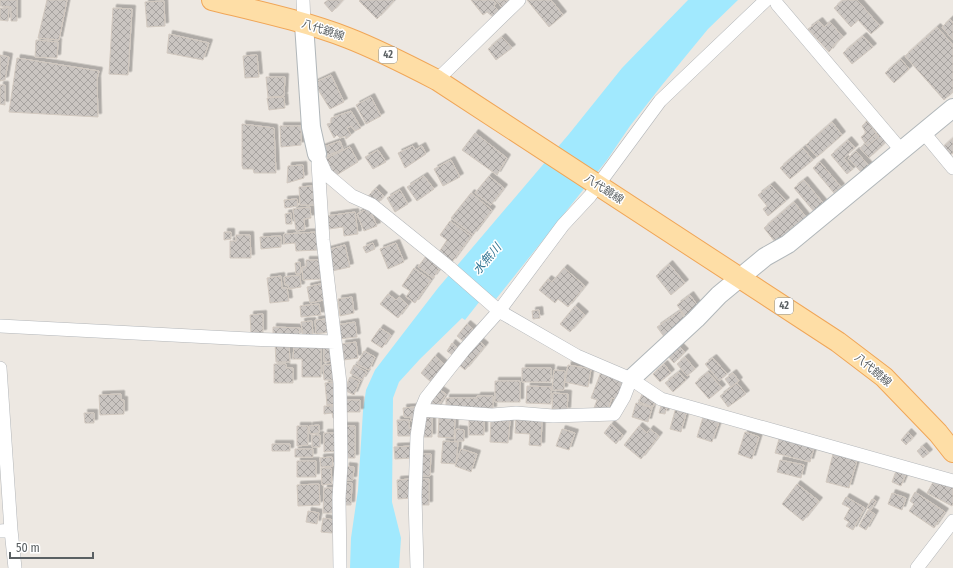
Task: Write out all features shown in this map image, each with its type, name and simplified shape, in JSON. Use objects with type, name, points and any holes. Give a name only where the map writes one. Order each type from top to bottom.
[{"type":"main road","name":"八代鏡線","points":[[212,0],[304,24],[347,38],[383,53],[437,80],[838,342],[884,377],[938,433],[953,452]]},
{"type":"street","points":[[303,0],[311,127],[317,154],[323,240],[340,383],[340,568]]},
{"type":"street","points":[[437,80],[519,0]]},
{"type":"street","points":[[417,568],[415,496],[417,436],[421,410],[426,398],[464,350],[499,311],[563,225],[597,184],[660,101],[771,2],[901,150]]},
{"type":"street","points":[[421,410],[492,415],[516,413],[553,416],[614,414],[624,397],[631,379],[696,319],[719,295],[765,257],[788,244],[953,108]]},
{"type":"street","points":[[924,133],[953,168]]},
{"type":"street","points":[[317,154],[326,174],[352,196],[372,205],[450,268],[499,311],[577,356],[631,379],[661,399],[953,481]]},
{"type":"street","points":[[0,326],[335,342]]},
{"type":"street","points":[[0,368],[5,530],[15,568]]},
{"type":"street","points":[[917,568],[953,521]]},
{"type":"water","name":"水無川","points":[[688,0],[738,0],[708,29],[662,85],[630,126],[607,160],[496,299],[487,292],[465,320],[462,318],[399,382],[393,398],[392,502],[401,538],[399,568],[350,568],[351,538],[358,490],[363,411],[366,390],[375,370],[438,288],[569,134],[622,68]]},
{"type":"building","points":[[0,0],[17,0],[17,21],[11,21],[11,7],[0,6]]},
{"type":"building","points":[[47,0],[67,0],[59,40],[38,38]]},
{"type":"building","points":[[328,0],[343,0],[332,12],[324,3]]},
{"type":"building","points":[[471,0],[493,0],[496,3],[494,6],[500,12],[493,17],[487,12],[483,15]]},
{"type":"building","points":[[496,0],[513,0],[503,9]]},
{"type":"building","points":[[527,0],[551,0],[563,15],[549,27]]},
{"type":"building","points":[[843,0],[857,0],[880,26],[871,34],[858,20],[851,27],[834,8]]},
{"type":"building","points":[[164,1],[165,26],[147,27],[145,2]]},
{"type":"building","points":[[359,1],[394,1],[377,19]]},
{"type":"building","points":[[0,8],[9,8],[8,21],[0,20]]},
{"type":"building","points":[[113,8],[132,9],[128,75],[109,74]]},
{"type":"building","points":[[950,19],[953,23],[953,40],[942,27]]},
{"type":"building","points":[[819,21],[824,27],[830,22],[843,37],[829,52],[808,29]]},
{"type":"building","points":[[937,27],[953,45],[953,92],[944,100],[905,56]]},
{"type":"building","points":[[169,34],[209,43],[203,60],[167,53]]},
{"type":"building","points":[[863,36],[873,47],[852,64],[843,53]]},
{"type":"building","points":[[502,37],[512,48],[496,60],[488,49]]},
{"type":"building","points":[[36,40],[58,42],[57,58],[35,57]]},
{"type":"building","points":[[0,55],[9,57],[5,80],[0,81]]},
{"type":"building","points":[[257,55],[259,77],[245,78],[243,56]]},
{"type":"building","points":[[17,58],[99,71],[97,79],[98,117],[9,112]]},
{"type":"building","points":[[901,59],[909,69],[894,83],[885,73]]},
{"type":"building","points":[[331,75],[344,102],[330,109],[314,83]]},
{"type":"building","points":[[266,77],[285,77],[284,96],[268,97]]},
{"type":"building","points":[[0,85],[5,85],[5,105],[0,104]]},
{"type":"building","points":[[284,97],[285,108],[269,110],[267,98]]},
{"type":"building","points":[[371,97],[381,116],[366,124],[356,105]]},
{"type":"building","points":[[351,111],[361,128],[355,131],[351,126],[347,128],[351,135],[346,139],[345,136],[340,138],[337,135],[334,138],[327,124],[331,123],[331,118]]},
{"type":"building","points":[[867,121],[879,137],[867,146],[861,137],[866,133],[862,126]]},
{"type":"building","points":[[832,122],[842,135],[817,157],[806,145]]},
{"type":"building","points":[[242,124],[274,128],[276,173],[254,173],[253,169],[243,169]]},
{"type":"building","points":[[280,126],[301,126],[301,145],[281,147]]},
{"type":"building","points":[[879,131],[888,140],[869,158],[860,148]]},
{"type":"building","points":[[475,133],[507,158],[497,175],[462,150]]},
{"type":"building","points":[[953,138],[953,153],[948,157],[941,149]]},
{"type":"building","points":[[848,140],[855,148],[844,158],[853,169],[847,174],[831,155]]},
{"type":"building","points":[[340,141],[343,149],[322,158],[318,149]]},
{"type":"building","points":[[413,146],[415,150],[422,146],[426,154],[405,168],[398,153]]},
{"type":"building","points":[[350,147],[358,162],[335,176],[323,160]]},
{"type":"building","points":[[803,148],[813,160],[790,179],[780,168]]},
{"type":"building","points":[[378,150],[386,162],[373,169],[365,157]]},
{"type":"building","points":[[856,151],[869,166],[861,172],[848,158]]},
{"type":"building","points":[[451,160],[460,177],[443,186],[434,169]]},
{"type":"building","points":[[820,162],[841,187],[834,193],[813,168]]},
{"type":"building","points":[[303,165],[304,178],[287,183],[288,166]]},
{"type":"building","points":[[424,176],[434,189],[417,201],[407,187]]},
{"type":"building","points":[[489,176],[504,188],[491,205],[475,193]]},
{"type":"building","points":[[804,180],[825,205],[816,214],[794,188]]},
{"type":"building","points":[[771,185],[786,201],[768,216],[763,209],[767,206],[758,195]]},
{"type":"building","points":[[313,186],[314,205],[300,205],[299,187]]},
{"type":"building","points":[[376,188],[384,196],[377,204],[368,196]]},
{"type":"building","points":[[400,190],[408,204],[395,212],[387,198]]},
{"type":"building","points":[[471,193],[492,210],[473,235],[451,218]]},
{"type":"building","points":[[297,199],[298,206],[285,208],[284,200]]},
{"type":"building","points":[[794,202],[806,217],[775,242],[764,228]]},
{"type":"building","points":[[310,207],[311,218],[304,219],[305,230],[296,231],[293,209]]},
{"type":"building","points":[[369,208],[377,226],[364,231],[357,214]]},
{"type":"building","points":[[355,212],[358,234],[344,236],[343,227],[329,229],[327,216]]},
{"type":"building","points":[[291,213],[292,224],[286,224],[285,214]]},
{"type":"building","points":[[450,221],[471,236],[452,262],[439,252],[447,240],[440,235]]},
{"type":"building","points":[[224,232],[231,232],[231,239],[224,240]]},
{"type":"building","points":[[318,232],[319,250],[296,251],[295,243],[284,244],[284,234]]},
{"type":"building","points":[[236,235],[250,235],[251,258],[230,258],[230,241],[236,241]]},
{"type":"building","points":[[281,236],[281,247],[261,249],[260,237]]},
{"type":"building","points":[[373,243],[375,249],[366,253],[363,247]]},
{"type":"building","points":[[396,243],[404,262],[388,269],[380,249]]},
{"type":"building","points":[[345,245],[350,267],[332,271],[327,250]]},
{"type":"building","points":[[426,256],[441,267],[433,278],[418,267]]},
{"type":"building","points":[[306,260],[321,260],[322,279],[303,280],[302,267],[306,267]]},
{"type":"building","points":[[300,262],[301,273],[296,274],[295,263]]},
{"type":"building","points":[[669,264],[685,283],[671,295],[656,276]]},
{"type":"building","points":[[414,268],[431,280],[415,303],[406,297],[410,291],[402,286]]},
{"type":"building","points":[[564,268],[585,286],[568,307],[558,299],[555,303],[539,290],[548,279],[552,282]]},
{"type":"building","points":[[300,275],[301,287],[289,289],[288,285],[285,285],[284,277]]},
{"type":"building","points":[[281,276],[282,288],[287,288],[289,301],[270,303],[267,278]]},
{"type":"building","points":[[324,283],[328,299],[310,303],[307,287]]},
{"type":"building","points":[[388,294],[396,300],[399,297],[408,305],[398,318],[380,304]]},
{"type":"building","points":[[690,295],[698,306],[685,316],[677,305]]},
{"type":"building","points":[[352,297],[354,313],[340,316],[338,299]]},
{"type":"building","points":[[319,304],[321,315],[301,317],[300,306]]},
{"type":"building","points":[[575,306],[585,315],[570,332],[560,324]]},
{"type":"building","points":[[539,310],[540,318],[533,319],[532,311]]},
{"type":"building","points":[[680,311],[687,322],[665,338],[657,327]]},
{"type":"building","points":[[263,314],[263,333],[251,333],[250,315]]},
{"type":"building","points":[[329,319],[330,332],[316,334],[315,320]]},
{"type":"building","points":[[312,321],[313,336],[303,337],[301,322]]},
{"type":"building","points":[[355,322],[357,337],[339,339],[337,325]]},
{"type":"building","points":[[467,324],[475,331],[465,343],[457,336]]},
{"type":"building","points":[[273,327],[300,328],[299,336],[273,334]]},
{"type":"building","points":[[380,328],[391,335],[382,348],[371,341]]},
{"type":"building","points":[[478,340],[485,346],[465,370],[458,364]]},
{"type":"building","points":[[356,342],[358,358],[344,360],[342,344]]},
{"type":"building","points":[[289,343],[290,362],[276,362],[275,344]]},
{"type":"building","points":[[452,343],[460,350],[455,357],[447,351]]},
{"type":"building","points":[[294,344],[321,344],[321,377],[302,377],[302,359],[293,359]]},
{"type":"building","points":[[324,345],[333,345],[334,361],[324,362]]},
{"type":"building","points":[[679,346],[685,352],[674,363],[668,356]]},
{"type":"building","points":[[364,351],[375,357],[369,370],[357,364]]},
{"type":"building","points":[[435,356],[446,366],[432,383],[421,373]]},
{"type":"building","points":[[685,357],[695,369],[687,376],[677,364]]},
{"type":"building","points":[[713,358],[727,374],[719,381],[705,364]]},
{"type":"building","points":[[274,364],[286,364],[286,368],[293,368],[293,383],[274,383]]},
{"type":"building","points":[[336,364],[336,380],[324,380],[323,365]]},
{"type":"building","points":[[664,364],[671,373],[660,382],[653,374]]},
{"type":"building","points":[[354,365],[367,372],[362,380],[350,373]]},
{"type":"building","points":[[568,365],[591,369],[588,387],[565,382]]},
{"type":"building","points":[[522,368],[551,368],[551,382],[522,382]]},
{"type":"building","points":[[554,370],[565,371],[564,390],[552,390]]},
{"type":"building","points":[[601,372],[625,381],[618,400],[612,398],[607,412],[594,408],[597,400],[591,398]]},
{"type":"building","points":[[679,372],[686,380],[673,392],[665,383]]},
{"type":"building","points":[[708,372],[722,388],[709,399],[695,383]]},
{"type":"building","points":[[733,373],[739,381],[731,387],[725,379]]},
{"type":"building","points":[[350,377],[360,381],[354,395],[344,390]]},
{"type":"building","points":[[495,381],[520,381],[520,402],[495,402]]},
{"type":"building","points":[[335,382],[338,404],[327,405],[325,383]]},
{"type":"building","points":[[737,383],[746,394],[728,407],[720,396]]},
{"type":"building","points":[[527,386],[551,387],[551,404],[526,403]]},
{"type":"building","points":[[437,388],[446,394],[436,410],[427,404]]},
{"type":"building","points":[[553,393],[568,394],[567,411],[552,409]]},
{"type":"building","points":[[121,394],[121,400],[124,400],[124,414],[100,415],[99,395]]},
{"type":"building","points":[[642,394],[656,399],[653,407],[639,402]]},
{"type":"building","points":[[477,396],[493,396],[493,410],[446,409],[446,398],[477,398]]},
{"type":"building","points":[[343,400],[360,400],[360,412],[344,412]]},
{"type":"building","points":[[662,402],[668,404],[665,414],[659,413]]},
{"type":"building","points":[[636,403],[652,408],[648,422],[632,417]]},
{"type":"building","points":[[324,406],[338,406],[339,418],[333,418],[332,413],[324,414]]},
{"type":"building","points":[[417,407],[417,421],[411,421],[411,417],[404,417],[403,408]]},
{"type":"building","points":[[676,407],[687,410],[681,432],[670,429]]},
{"type":"building","points":[[84,413],[94,413],[94,423],[85,423]]},
{"type":"building","points":[[422,417],[432,417],[432,437],[421,437]]},
{"type":"building","points":[[439,417],[455,418],[454,438],[438,437]]},
{"type":"building","points":[[516,417],[542,419],[541,446],[529,445],[530,434],[515,433]]},
{"type":"building","points":[[703,417],[719,422],[712,442],[697,437]]},
{"type":"building","points":[[469,419],[484,420],[484,435],[469,435]]},
{"type":"building","points":[[397,420],[409,420],[409,428],[414,428],[414,436],[398,436]]},
{"type":"building","points":[[491,420],[510,421],[508,443],[490,442]]},
{"type":"building","points":[[611,424],[623,435],[616,444],[604,433]]},
{"type":"building","points":[[319,425],[319,433],[310,434],[309,426]]},
{"type":"building","points":[[297,426],[308,426],[308,445],[297,446]]},
{"type":"building","points":[[343,426],[355,426],[355,458],[343,458]]},
{"type":"building","points":[[639,426],[647,433],[650,429],[659,436],[641,459],[624,445]]},
{"type":"building","points":[[456,429],[464,430],[464,441],[455,441]]},
{"type":"building","points":[[562,429],[575,433],[569,450],[556,446]]},
{"type":"building","points":[[745,432],[759,437],[752,459],[738,454]]},
{"type":"building","points":[[781,432],[816,441],[810,462],[775,453]]},
{"type":"building","points":[[908,432],[913,437],[906,445],[901,440]]},
{"type":"building","points":[[324,433],[339,433],[339,451],[324,452]]},
{"type":"building","points":[[312,435],[320,435],[320,447],[312,447]]},
{"type":"building","points":[[443,441],[458,442],[456,464],[441,463]]},
{"type":"building","points":[[272,444],[290,444],[290,451],[272,451]]},
{"type":"building","points":[[412,446],[413,458],[395,459],[394,447]]},
{"type":"building","points":[[923,446],[929,453],[923,458],[917,451]]},
{"type":"building","points":[[295,449],[313,449],[313,457],[295,457]]},
{"type":"building","points":[[461,449],[477,454],[471,472],[455,466]]},
{"type":"building","points":[[834,450],[858,457],[849,488],[826,482]]},
{"type":"building","points":[[420,454],[431,454],[430,476],[420,476]]},
{"type":"building","points":[[332,457],[333,466],[321,467],[320,458]]},
{"type":"building","points":[[780,460],[804,465],[801,478],[777,472]]},
{"type":"building","points":[[297,461],[316,461],[316,477],[297,477]]},
{"type":"building","points":[[346,466],[354,467],[353,480],[345,480]]},
{"type":"building","points":[[321,468],[331,468],[332,484],[322,485]]},
{"type":"building","points":[[897,468],[907,471],[901,486],[892,482]]},
{"type":"building","points":[[936,477],[953,486],[952,506],[927,493]]},
{"type":"building","points":[[411,479],[412,498],[398,499],[397,480]]},
{"type":"building","points":[[418,479],[429,479],[429,505],[418,505]]},
{"type":"building","points":[[343,483],[352,483],[351,505],[342,505]]},
{"type":"building","points":[[319,484],[320,505],[298,506],[297,485]]},
{"type":"building","points":[[797,484],[819,501],[803,521],[782,504]]},
{"type":"building","points":[[324,488],[337,488],[336,513],[323,513]]},
{"type":"building","points":[[915,492],[945,512],[934,528],[909,511],[914,504],[910,501]]},
{"type":"building","points":[[892,493],[906,498],[902,510],[888,504]]},
{"type":"building","points":[[846,497],[865,508],[853,530],[846,526],[849,522],[844,519],[850,508],[842,504]]},
{"type":"building","points":[[872,499],[876,501],[871,510],[867,508]]},
{"type":"building","points":[[868,510],[875,514],[866,530],[859,526]]},
{"type":"building","points":[[308,511],[319,513],[317,524],[306,522]]},
{"type":"building","points":[[323,518],[334,520],[332,533],[321,532]]}]
